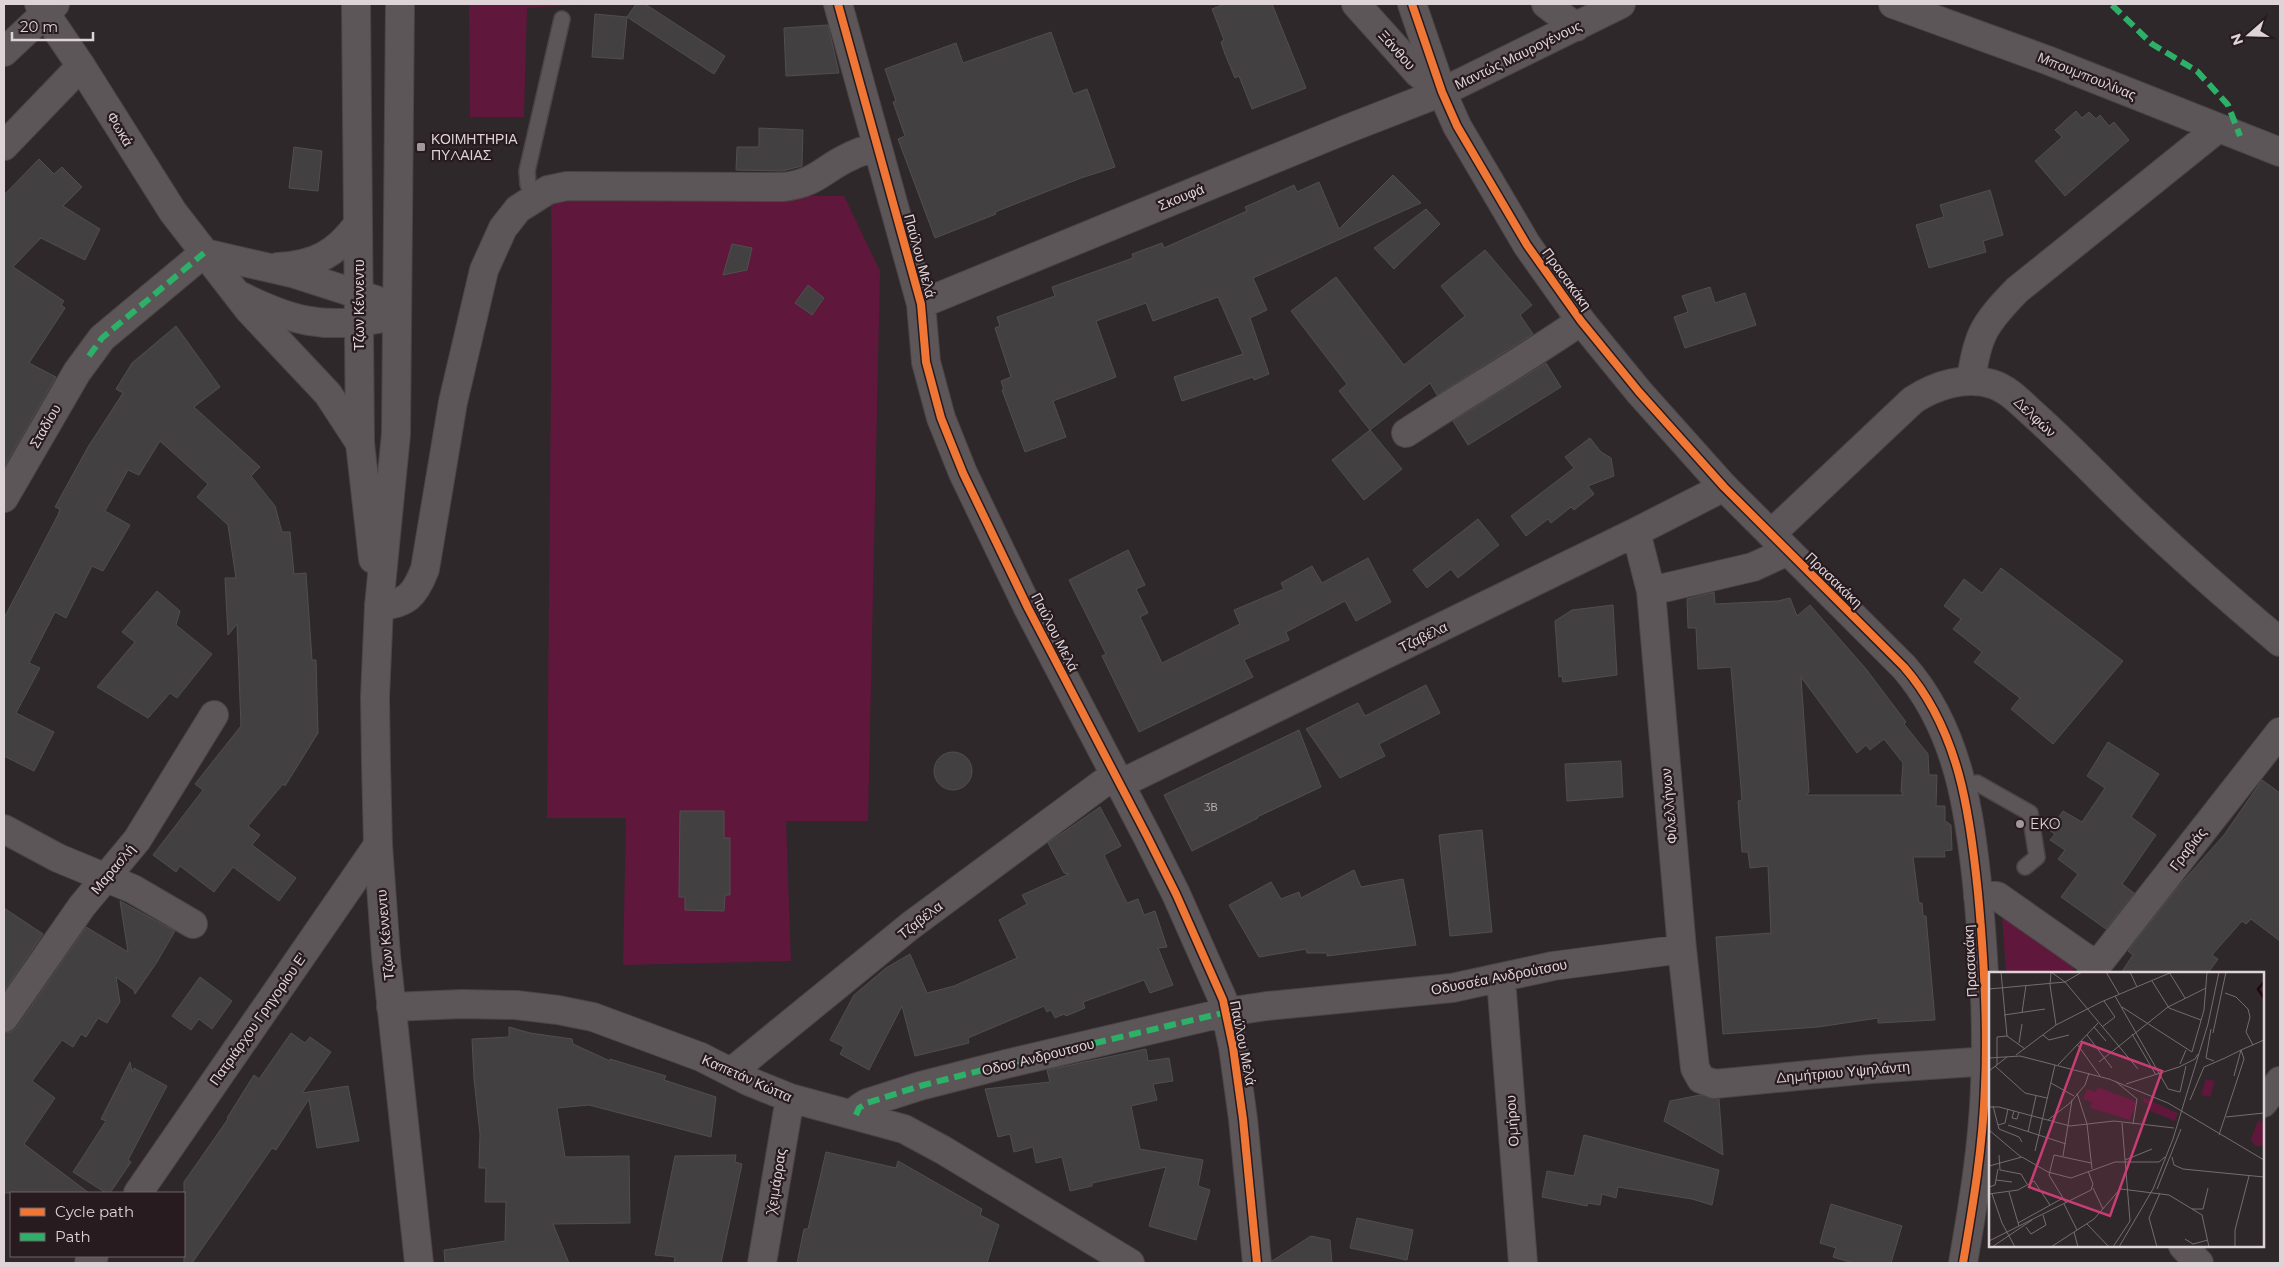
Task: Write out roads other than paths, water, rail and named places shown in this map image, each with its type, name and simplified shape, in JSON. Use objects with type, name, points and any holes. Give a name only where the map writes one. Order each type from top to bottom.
[{"type":"street","name":"Τζων Κέννεντυ","points":[[356,4],[360,443],[363,484],[378,606]]},
{"type":"street","name":"Τζων Κέννεντυ","points":[[400,4],[396,434],[378,606],[375,697],[378,845],[391,1007],[419,1263]]},
{"type":"street","name":"Παύλου Μελά","points":[[838,4],[921,304],[926,362],[941,418],[963,472],[1028,608],[1180,902],[1218,987],[1227,1012],[1243,1120],[1257,1263]]},
{"type":"street","name":"Ξάνθου","points":[[1356,4],[1418,73],[1442,92]]},
{"type":"street","name":"Πρασακάκη","points":[[1412,4],[1442,92],[1457,126],[1527,245],[1581,321],[1639,392],[1724,487],[1904,667],[1931,704],[1947,737],[1964,792],[1971,830],[1985,982],[1988,1062],[1978,1164],[1963,1263]]},
{"type":"street","points":[[1546,4],[1576,27]]},
{"type":"street","name":"Μαντώς Μαυρογένους","points":[[1442,92],[1622,4]]},
{"type":"street","name":"Μπουμπουλίνας","points":[[1893,4],[2047,60],[2280,152]]},
{"type":"street","points":[[4,52],[47,7]]},
{"type":"street","name":"Φωκά","points":[[47,7],[158,189],[204,253],[236,293],[264,307],[304,320],[340,325],[359,323],[398,310]]},
{"type":"street","points":[[4,146],[82,66]]},
{"type":"street","name":"Σκουφά","points":[[921,304],[1328,136],[1442,92]]},
{"type":"street","points":[[1971,381],[1976,346],[1980,337],[1993,317],[2017,290],[2218,128]]},
{"type":"street","points":[[378,606],[392,605],[406,600],[420,582],[426,559],[453,402],[484,270],[503,228],[518,209],[548,190],[567,186],[799,185],[814,179],[851,156],[877,146]]},
{"type":"street","points":[[268,267],[292,266],[326,256],[349,237],[358,224]]},
{"type":"street","points":[[204,253],[268,267],[398,310]]},
{"type":"street","name":"Σταδίου","points":[[4,498],[58,404],[102,338],[204,253]]},
{"type":"street","points":[[236,293],[259,322],[328,394],[360,443]]},
{"type":"street","points":[[1406,433],[1459,398],[1523,360],[1581,321]]},
{"type":"street","name":"Δελφών","points":[[1651,590],[1753,567],[1779,543],[1913,400],[1936,388],[1971,381],[1992,384],[2011,394],[2194,568],[2280,642]]},
{"type":"street","name":"Τζαβέλα","points":[[731,1072],[910,926],[1117,780],[1636,532],[1724,487]]},
{"type":"street","name":"Φιλελλήνων","points":[[1636,532],[1651,590],[1682,949],[1695,1068],[1701,1079]]},
{"type":"street","name":"Μαρασλή","points":[[4,1018],[82,906],[148,824],[214,715]]},
{"type":"street","name":"Γραβιάς","points":[[1978,896],[1997,896],[2094,970],[2278,740]]},
{"type":"street","points":[[4,829],[58,858],[106,876],[133,889],[193,924]]},
{"type":"street","name":"Πατριάρχου Γρηγορίου Ε'","points":[[139,1192],[378,845]]},
{"type":"street","name":"Οδυσσέα Ανδρούτσου","points":[[1227,1012],[1267,1006],[1452,988],[1579,962],[1682,949]]},
{"type":"street","name":"Ομήρου","points":[[1501,979],[1523,1263]]},
{"type":"street","name":"Καπετάν Κώττα","points":[[391,1007],[493,1004],[536,1006],[593,1017],[701,1057],[790,1098],[904,1129],[928,1141],[1130,1263]]},
{"type":"street","name":"Οδοσ Ανδρουτσου","points":[[856,1115],[859,1108],[867,1103],[920,1086],[1227,1012]]},
{"type":"street","name":"Δημήτριου Υψηλάντη","points":[[1701,1079],[1714,1084],[1871,1069],[1988,1062]]},
{"type":"street","points":[[2264,1102],[2280,1081]]},
{"type":"street","name":"Χειμάρρας","points":[[762,1263],[790,1098]]},
{"type":"street","points":[[2184,1247],[2199,1263]]},
{"type":"lane","points":[[533,198],[528,184],[527,171],[562,20]]},
{"type":"lane","points":[[1976,783],[2030,813],[2037,857],[2025,867]]},
{"type":"place","name":"ΚΟΙΜΗΤΗΡΙΑ ΠΥΛΑΙΑΣ","points":[[421,147]]},
{"type":"place","name":"EKO","points":[[2020,824]]}]
